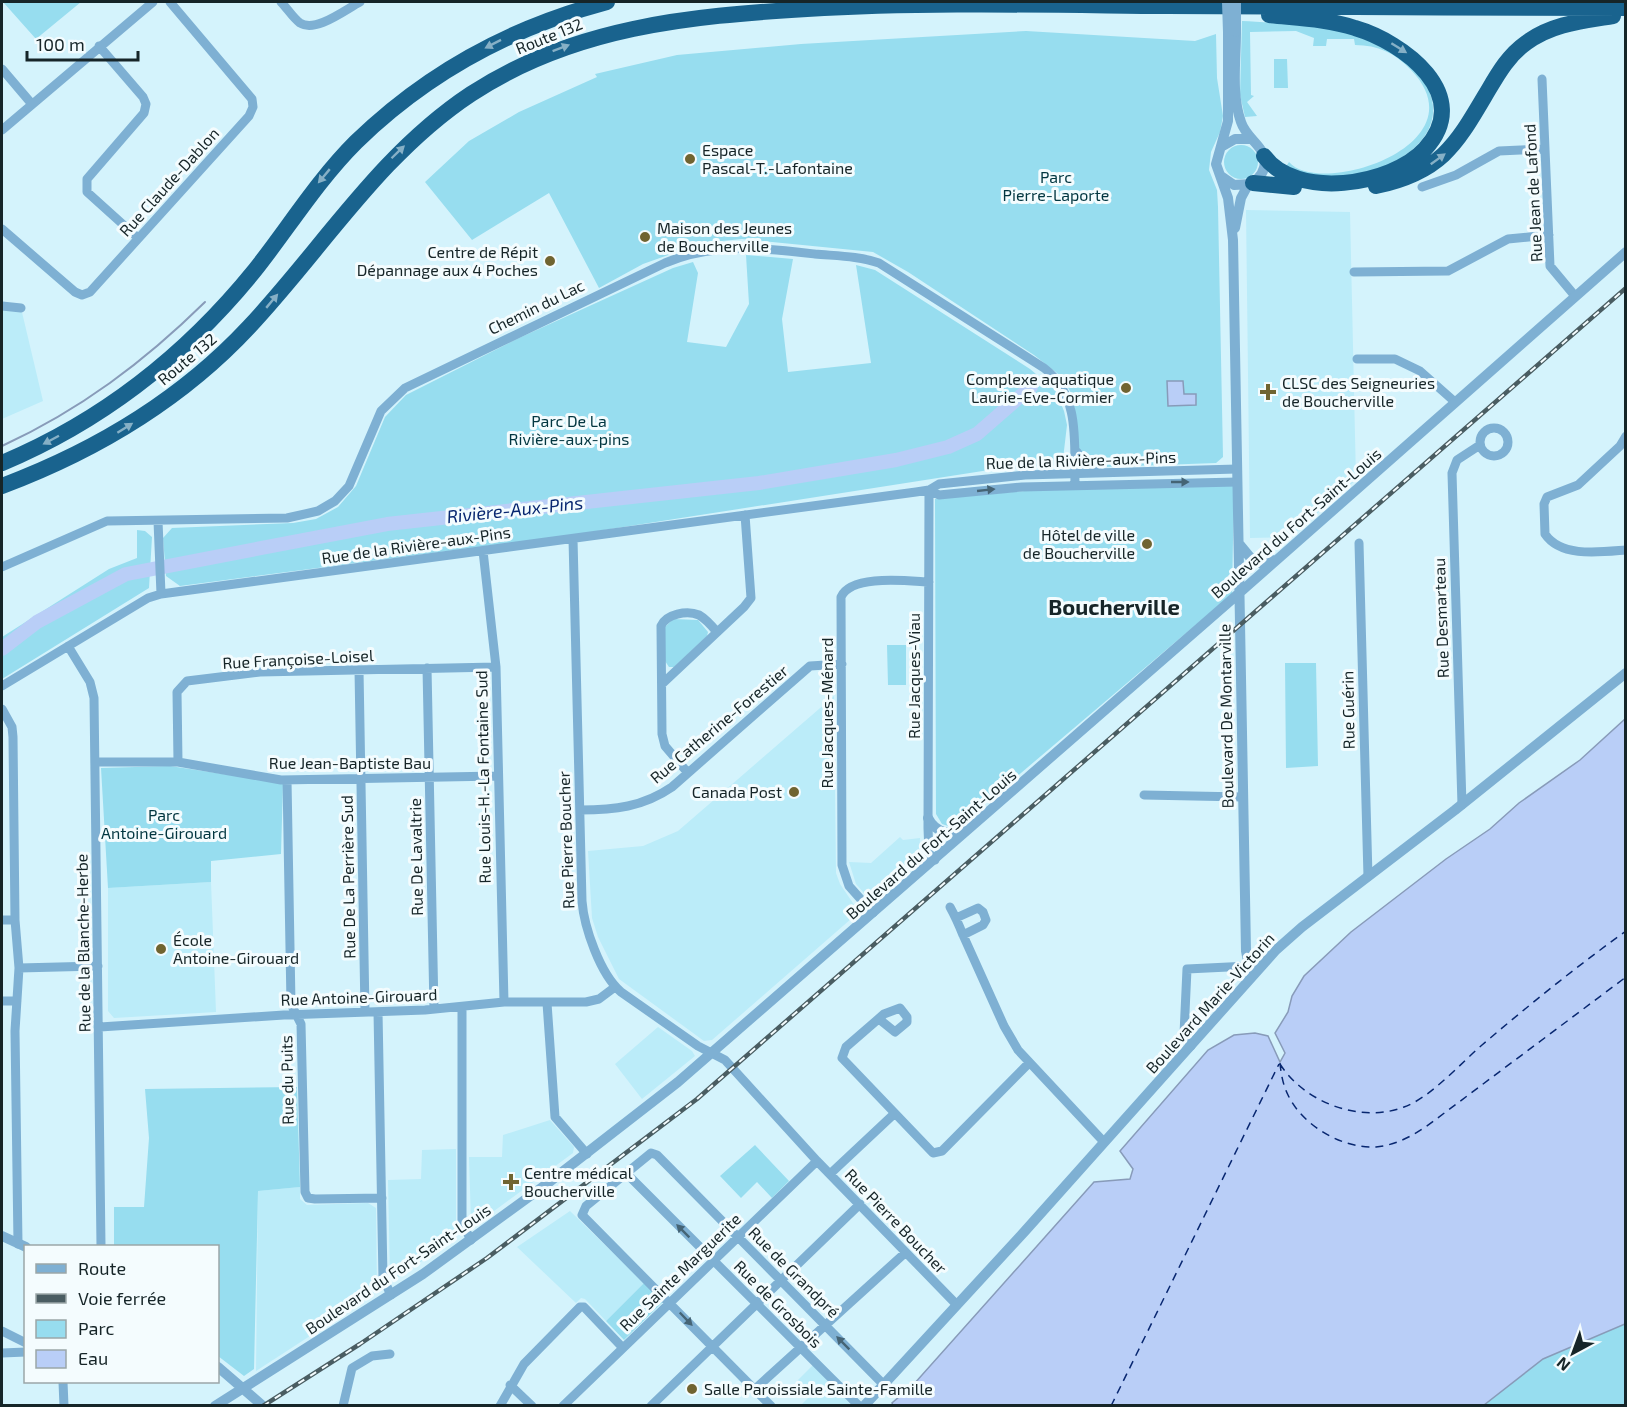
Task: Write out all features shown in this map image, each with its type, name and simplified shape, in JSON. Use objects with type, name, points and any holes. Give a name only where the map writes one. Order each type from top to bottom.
[{"type":"highway","name":"Route 132","points":[[2,463],[90,418],[132,389],[184,346],[240,288],[331,168],[368,130],[408,98],[443,73],[493,44],[543,22],[607,2]]},
{"type":"highway","name":"Route 132","points":[[2,486],[94,446],[130,425],[179,390],[246,330],[365,187],[406,144],[478,90],[514,69],[559,49],[599,36],[652,23],[784,10],[935,4],[1626,8]]},
{"type":"highway","points":[[1209,6],[1345,25],[1370,33],[1412,57],[1429,74],[1437,92],[1440,119],[1429,144],[1413,159],[1381,174],[1340,183],[1303,180],[1278,172],[1264,156]]},
{"type":"highway","points":[[1251,184],[1271,182],[1315,190],[1341,191],[1381,185],[1412,175],[1437,161],[1456,143],[1504,64],[1526,42],[1561,26],[1626,14]]},
{"type":"street","points":[[2,130],[31,103],[153,2]]},
{"type":"street","name":"Rue Claude-Dablon","points":[[2,229],[75,292],[82,295],[90,292],[249,117],[253,107],[252,99],[170,2]]},
{"type":"street","points":[[281,2],[298,22],[307,26],[317,25],[360,2]]},
{"type":"street","name":"Boulevard De Montarville","points":[[1227,2],[1232,32],[1236,102],[1240,120],[1250,139],[1257,144],[1264,156],[1264,169],[1241,198],[1233,240]]},
{"type":"street","name":"Boulevard De Montarville","points":[[1236,2],[1232,32],[1228,121],[1216,161],[1228,198],[1233,240],[1245,951],[1252,969]]},
{"type":"street","points":[[99,46],[143,97],[146,104],[144,113],[87,179],[87,192],[138,238]]},
{"type":"street","points":[[2,69],[31,103]]},
{"type":"street","name":"Rue Jean de Lafond","points":[[1542,79],[1550,266],[1575,296]]},
{"type":"street","points":[[1221,147],[1235,139],[1250,139]]},
{"type":"street","points":[[1422,187],[1456,175],[1499,151],[1545,149]]},
{"type":"street","points":[[1219,174],[1234,185],[1251,184]]},
{"type":"street","points":[[1354,272],[1448,271],[1508,239],[1549,235]]},
{"type":"street","name":"Chemin du Lac","points":[[2,567],[101,523],[287,518],[318,511],[335,501],[349,486],[381,411],[405,388],[665,262],[698,252],[728,248],[765,249],[872,260],[892,270],[1050,372],[1070,404],[1075,484]]},
{"type":"street","name":"Boulevard du Fort-Saint-Louis","points":[[215,1406],[391,1295],[471,1240],[587,1154],[712,1053],[1279,559],[1626,252]]},
{"type":"street","points":[[2,306],[21,308]]},
{"type":"street","points":[[1357,359],[1395,359],[1420,371],[1455,402]]},
{"type":"street","points":[[1626,436],[1620,446],[1578,485],[1547,497],[1544,504],[1545,534],[1557,546],[1588,552],[1626,550]]},
{"type":"street","points":[[1074,445],[1086,466],[1104,473]]},
{"type":"street","points":[[1053,473],[1070,460],[1074,445]]},
{"type":"street","name":"Rue Desmarteau","points":[[1462,805],[1452,473],[1457,460],[1480,445]]},
{"type":"street","name":"Rue de la Rivière-aux-Pins","points":[[2,686],[148,598],[162,594],[929,490],[944,483],[1053,473],[1237,469]]},
{"type":"street","name":"Rue de la Rivière-aux-Pins","points":[[929,490],[939,495],[1075,484],[1237,482]]},
{"type":"street","name":"Rue Jacques-Viau","points":[[929,490],[928,818],[929,853],[935,860]]},
{"type":"street","points":[[662,684],[751,598],[745,515]]},
{"type":"street","points":[[158,521],[162,594]]},
{"type":"street","name":"Rue Pierre Boucher","points":[[573,539],[583,912],[588,934],[615,987],[698,1046],[726,1060],[817,1161],[957,1305]]},
{"type":"street","points":[[1238,542],[1245,554],[1254,562],[1265,564],[1279,559]]},
{"type":"street","name":"Rue Guérin","points":[[1359,543],[1368,877]]},
{"type":"street","name":"Rue Louis-H.-La Fontaine Sud","points":[[483,551],[496,667],[504,1002]]},
{"type":"street","name":"Rue Jacques-Ménard","points":[[873,913],[849,886],[842,865],[841,597],[844,591],[855,585],[884,580],[929,582]]},
{"type":"street","points":[[688,773],[669,752],[663,741],[660,633],[663,620],[672,615],[694,614],[706,620],[717,632]]},
{"type":"street","name":"Rue de la Blanche-Herbe","points":[[68,646],[93,687],[101,1245]]},
{"type":"street","name":"Rue Catherine-Forestier","points":[[580,810],[636,805],[664,792],[810,666],[842,664]]},
{"type":"street","name":"Rue Françoise-Loisel","points":[[178,762],[177,692],[187,681],[260,672],[496,667]]},
{"type":"street","name":"Rue De Lavaltrie","points":[[427,668],[434,1009]]},
{"type":"street","name":"Rue De La Perrière Sud","points":[[359,670],[365,1012]]},
{"type":"street","name":"Boulevard Marie-Victorin","points":[[864,1406],[1191,1046],[1252,969],[1302,927],[1462,805],[1626,673]]},
{"type":"street","points":[[2,709],[12,727],[13,736],[15,920],[19,968],[16,1001],[22,1246],[2,1236]]},
{"type":"street","name":"Rue Jean-Baptiste Bau","points":[[95,762],[178,762],[265,779],[287,780],[498,776]]},
{"type":"street","name":"Rue du Puits","points":[[287,780],[291,1004],[301,1024],[306,1195],[315,1199],[382,1198]]},
{"type":"street","points":[[1144,795],[1243,797]]},
{"type":"street","points":[[928,818],[933,826],[950,834],[970,829]]},
{"type":"street","points":[[950,907],[1004,1027],[1029,1063],[1104,1142]]},
{"type":"street","points":[[956,918],[975,909],[984,912],[986,923],[963,934]]},
{"type":"street","points":[[2,920],[15,920]]},
{"type":"street","points":[[19,968],[98,966]]},
{"type":"street","points":[[1191,1046],[1184,1034],[1187,969],[1252,969]]},
{"type":"street","name":"Rue Antoine-Girouard","points":[[99,1027],[434,1009],[504,1002],[594,1001],[615,987]]},
{"type":"street","points":[[2,1001],[16,1001]]},
{"type":"street","points":[[547,1003],[555,1117],[587,1154]]},
{"type":"street","points":[[462,1007],[462,1223],[471,1240]]},
{"type":"street","points":[[378,1012],[383,1278],[391,1295]]},
{"type":"street","points":[[879,1019],[846,1047],[842,1054],[845,1062],[933,1153],[942,1151],[1029,1063]]},
{"type":"street","points":[[830,1174],[894,1114]]},
{"type":"street","name":"Rue de Grandpré","points":[[626,1173],[648,1155],[657,1155],[884,1385]]},
{"type":"street","name":"Rue Sainte Marguerite","points":[[563,1406],[817,1161]]},
{"type":"street","points":[[626,1173],[586,1206],[582,1215],[771,1406]]},
{"type":"street","name":"Rue de Grosbois","points":[[626,1173],[859,1406]]},
{"type":"street","points":[[651,1406],[860,1204]]},
{"type":"street","points":[[754,1389],[905,1253]]},
{"type":"street","points":[[500,1406],[510,1384],[524,1364],[580,1307],[584,1307],[623,1348]]},
{"type":"street","points":[[2,1331],[24,1342]]},
{"type":"street","points":[[2,1353],[24,1352]]},
{"type":"street","points":[[343,1406],[352,1368],[372,1356],[390,1354]]},
{"type":"street","points":[[219,1368],[263,1406]]},
{"type":"street","points":[[63,1383],[64,1406]]},
{"type":"street","points":[[510,1384],[532,1406]]},
{"type":"shaded area","points":[[1246,210],[1350,212],[1356,480],[1290,537],[1250,538]]},
{"type":"shaded area","points":[[2,306],[21,308],[43,401],[2,419]]},
{"type":"shaded area","points":[[834,696],[836,873],[840,884],[859,912],[712,1040],[704,1041],[619,979],[598,937],[592,918],[588,851],[643,846],[678,831]]},
{"type":"shaded area","points":[[900,837],[903,840],[920,838],[919,861],[875,901],[871,901],[856,884],[849,862],[871,863]]},
{"type":"shaded area","name":"École Antoine-Girouard","points":[[211,882],[216,1012],[114,1018],[108,1011],[108,888]]},
{"type":"shaded area","points":[[658,1027],[692,1051],[695,1056],[642,1099],[615,1064]]},
{"type":"shaded area","points":[[550,1120],[574,1147],[573,1153],[479,1222],[471,1222],[469,1157],[502,1157],[503,1135]]},
{"type":"shaded area","points":[[456,1149],[456,1238],[394,1280],[390,1276],[388,1180],[421,1179],[422,1150]]},
{"type":"shaded area","points":[[300,1187],[300,1199],[307,1205],[368,1203],[376,1208],[377,1290],[370,1297],[256,1371],[258,1191]]},
{"type":"shaded area","points":[[570,1211],[644,1283],[606,1321],[585,1299],[581,1298],[576,1303],[517,1247]]},
{"type":"shaded area","points":[[813,1365],[852,1406],[801,1405],[809,1397],[806,1393],[808,1390],[798,1380]]},
{"type":"green space","points":[[3,2],[81,2],[36,39]]},
{"type":"green space","points":[[1242,21],[1306,25],[1341,30],[1368,39],[1393,52],[1415,69],[1429,90],[1433,110],[1429,128],[1419,143],[1404,156],[1385,167],[1364,174],[1327,177],[1283,171],[1289,162],[1306,171],[1331,173],[1360,168],[1389,158],[1412,142],[1427,121],[1428,97],[1411,70],[1399,59],[1379,48],[1355,45],[1354,39],[1327,39],[1326,46],[1313,46],[1314,38],[1296,31],[1250,32],[1251,95],[1254,96],[1247,102],[1257,116],[1245,117],[1240,95]]},
{"type":"green space","name":"Parc Pierre-Laporte","points":[[1026,31],[1195,41],[1216,34],[1217,78],[1223,116],[1220,132],[1211,152],[1209,170],[1217,190],[1218,207],[1223,457],[1216,463],[1077,468],[1075,410],[1071,393],[1062,377],[1034,355],[908,272],[873,252],[742,239],[702,243],[643,264],[599,288],[549,193],[472,240],[425,182],[469,141],[519,112],[597,77],[595,74],[677,55],[801,44]]},
{"type":"green space","points":[[1274,59],[1287,59],[1288,88],[1274,88]]},
{"type":"green space","points":[[1241,145],[1253,150],[1258,162],[1253,174],[1241,179],[1229,174],[1224,162],[1229,150]]},
{"type":"green space","name":"Parc De La Rivière-aux-pins","points":[[746,255],[793,259],[782,319],[788,372],[871,363],[856,265],[875,270],[1030,369],[1055,390],[1067,425],[1063,459],[1053,466],[989,470],[572,535],[180,586],[166,576],[163,538],[172,528],[293,523],[316,519],[338,507],[356,486],[385,417],[406,395],[519,338],[673,268],[693,262],[698,273],[687,342],[726,347],[749,304]]},
{"type":"green space","points":[[1234,485],[1232,594],[962,823],[951,827],[942,824],[936,814],[935,499],[1036,490]]},
{"type":"green space","points":[[137,530],[145,531],[152,537],[149,588],[2,679],[2,637],[109,569],[137,558]]},
{"type":"green space","points":[[673,619],[698,620],[708,632],[707,636],[674,667],[669,667],[665,661],[665,627]]},
{"type":"green space","points":[[887,645],[906,645],[906,685],[888,685]]},
{"type":"green space","points":[[1285,663],[1316,663],[1318,766],[1286,768]]},
{"type":"green space","name":"Parc Antoine-Girouard","points":[[170,766],[283,783],[281,854],[211,861],[211,882],[108,888],[101,768]]},
{"type":"green space","points":[[297,1087],[300,1187],[258,1191],[254,1369],[244,1376],[219,1357],[219,1245],[114,1245],[114,1207],[144,1207],[149,1138],[145,1089]]},
{"type":"green space","points":[[755,1145],[789,1181],[772,1198],[757,1182],[741,1198],[720,1176]]},
{"type":"green space","points":[[644,1283],[663,1302],[624,1340],[606,1321]]},
{"type":"green space","points":[[1625,1324],[1625,1405],[1441,1406],[1523,1375],[1543,1359]]},
{"type":"water","points":[[1167,381],[1183,381],[1184,394],[1196,394],[1196,405],[1168,406]]},
{"type":"water","points":[[1625,719],[1625,1324],[1543,1359],[1484,1405],[893,1405],[892,1403],[914,1384],[1094,1182],[1130,1179],[1133,1169],[1120,1151],[1208,1050],[1234,1035],[1255,1033],[1268,1036],[1280,1062],[1285,1053],[1275,1033],[1288,1012],[1292,996],[1304,976],[1351,932],[1446,859],[1490,829],[1519,803],[1580,760]]},
{"type":"waterway","points":[[2,446],[58,417],[110,383],[159,345],[205,302]]},
{"type":"waterway","name":"Rivière-Aux-Pins","points":[[2,649],[37,622],[126,574],[387,524],[759,483],[896,460],[948,447],[977,434],[1031,387]]},
{"type":"ferry route","points":[[1280,1064],[1303,1089],[1334,1106],[1369,1113],[1387,1112],[1404,1107],[1435,1088],[1517,1015],[1626,931]]},
{"type":"ferry route","points":[[1280,1063],[1288,1095],[1294,1106],[1313,1125],[1324,1133],[1350,1144],[1363,1147],[1384,1146],[1407,1138],[1428,1125],[1626,977]]},
{"type":"ferry route","points":[[1111,1406],[1279,1064]]},
{"type":"railway","points":[[263,1406],[487,1258],[697,1099],[1626,288]]},
{"type":"place","name":"Espace Pascal-T.-Lafontaine","points":[[690,159]]},
{"type":"place","name":"Maison des Jeunes de Boucherville","points":[[645,237]]},
{"type":"place","name":"Centre de Répit Dépannage aux 4 Poches","points":[[550,261]]},
{"type":"place","name":"Complexe aquatique Laurie-Eve-Cormier","points":[[1126,388]]},
{"type":"place","name":"CLSC des Seigneuries de Boucherville","points":[[1268,392]]},
{"type":"place","name":"Hôtel de ville de Boucherville","points":[[1147,544]]},
{"type":"place","name":"Canada Post","points":[[794,792]]},
{"type":"place","name":"École Antoine-Girouard","points":[[161,949]]},
{"type":"place","name":"Centre médical Boucherville","points":[[511,1182]]},
{"type":"place","name":"Salle Paroissiale Sainte-Famille","points":[[692,1389]]},
{"type":"district","name":"Boucherville","points":[[1114,607]]}]
